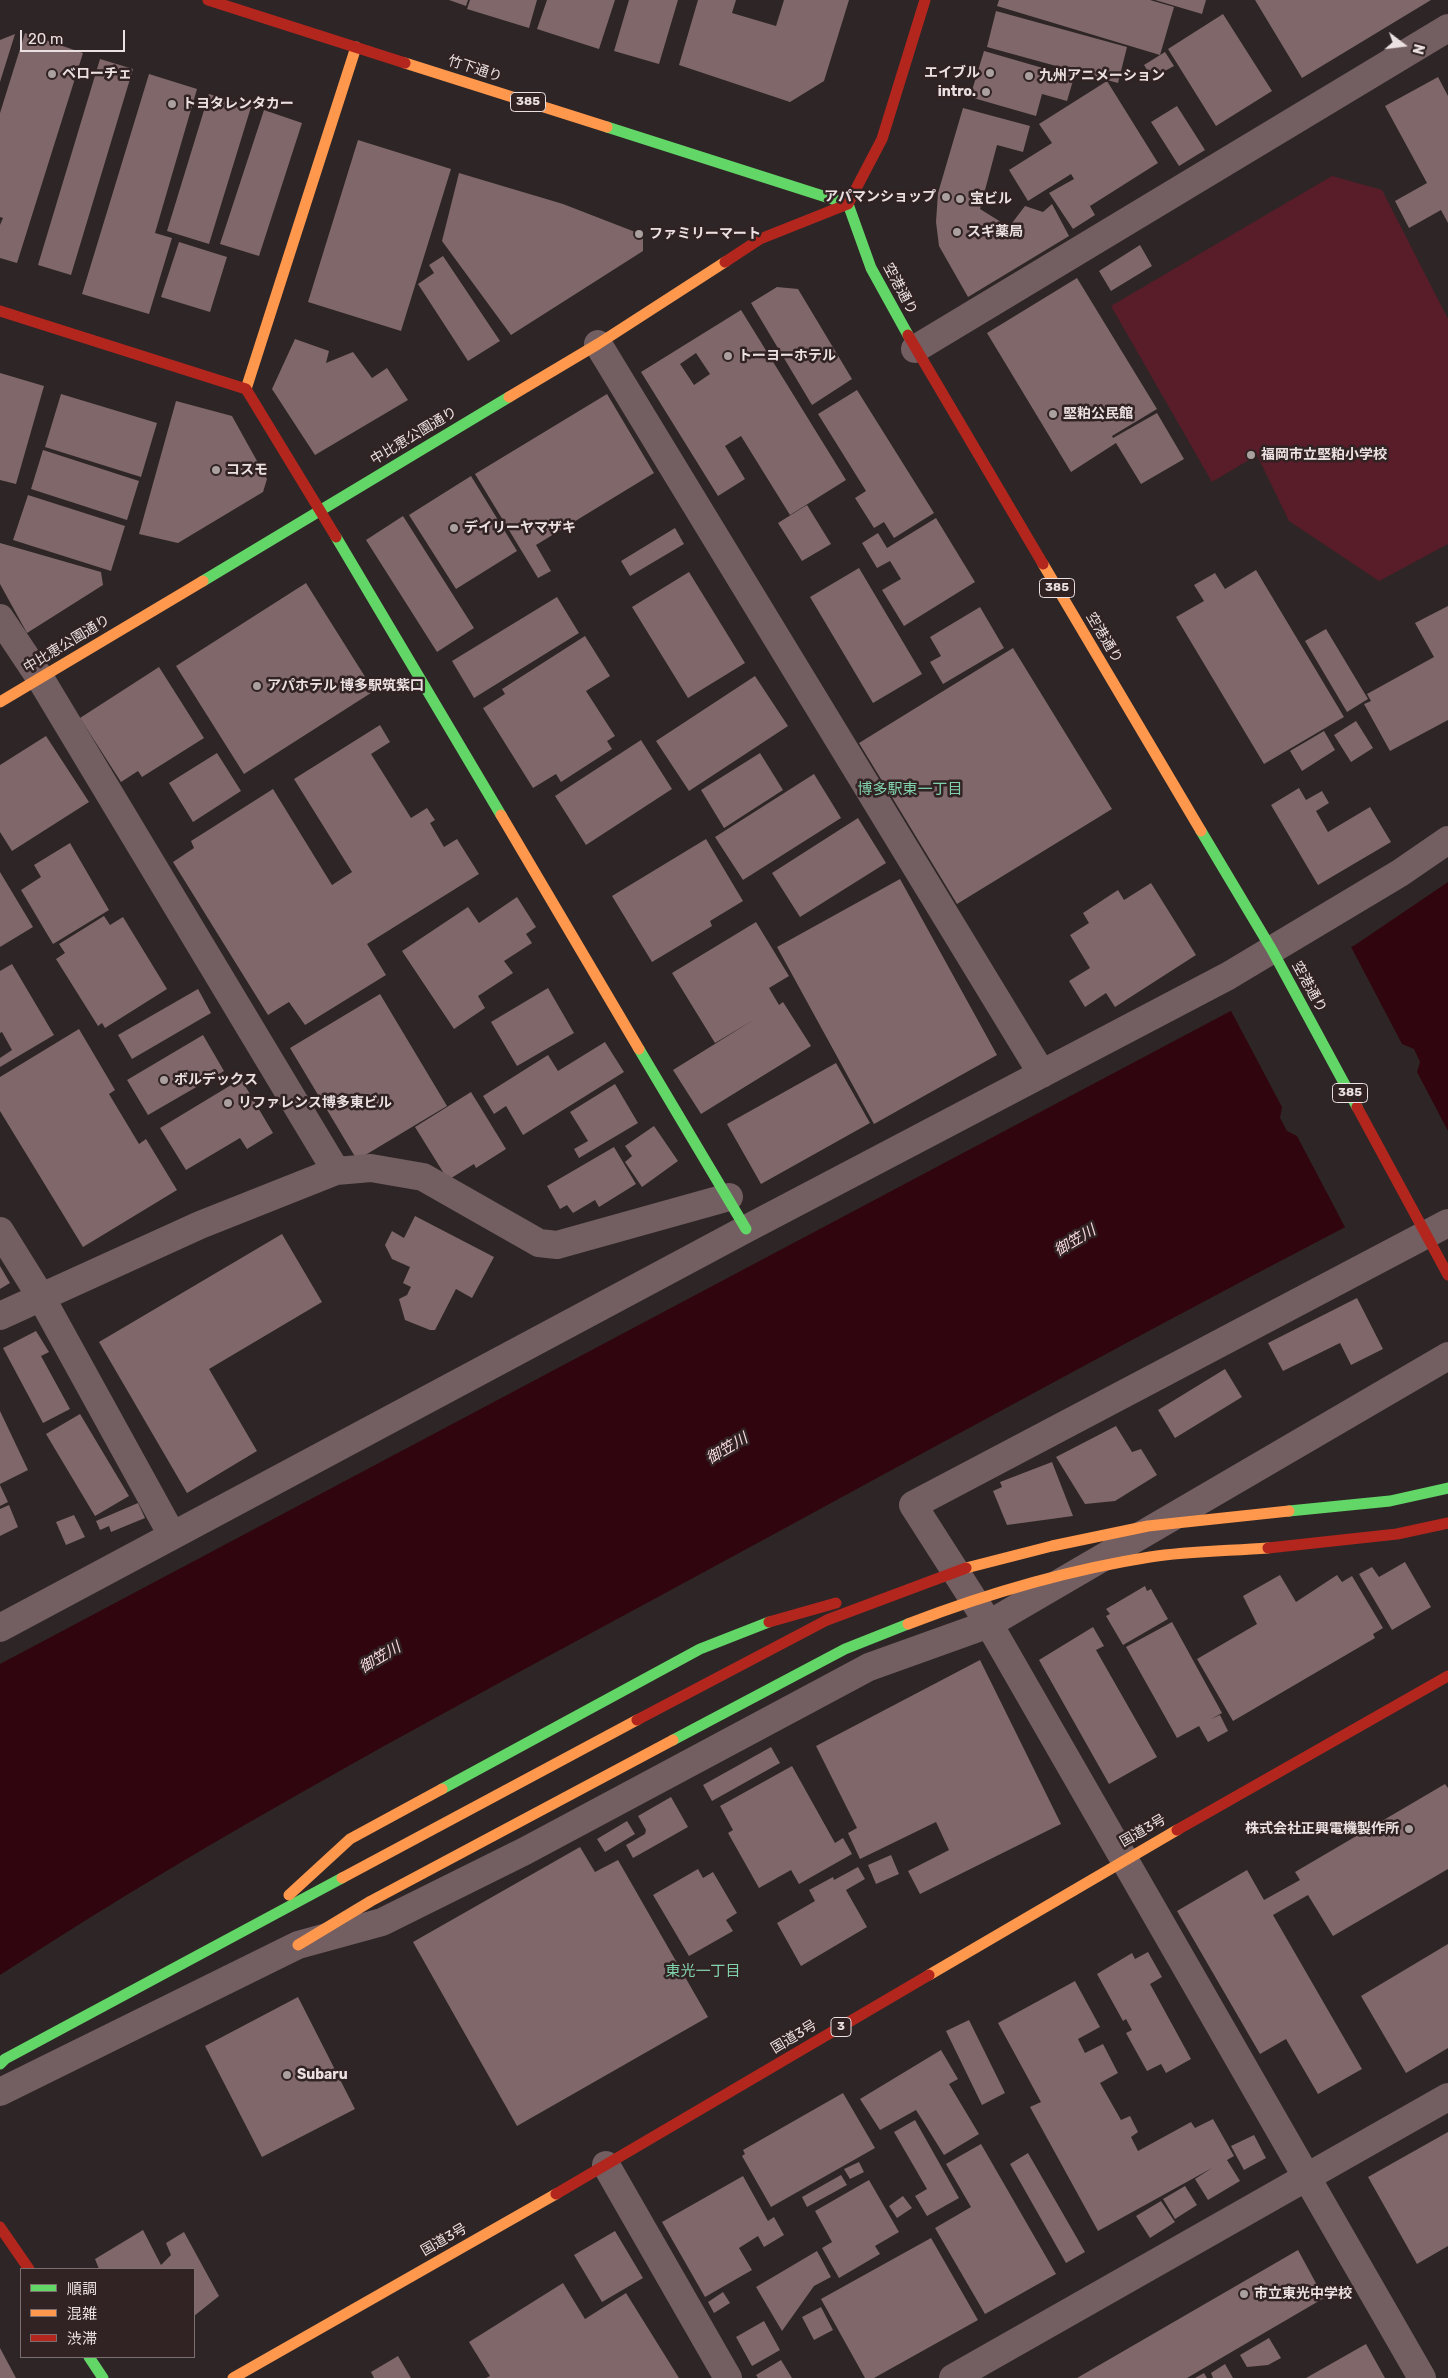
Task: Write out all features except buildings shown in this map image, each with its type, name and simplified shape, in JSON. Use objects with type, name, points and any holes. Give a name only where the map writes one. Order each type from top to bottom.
[{"type":"main road","name":"竹下通り","points":[[208,0],[848,204]]},
{"type":"main road","points":[[848,204],[882,139],[925,0]]},
{"type":"main road","points":[[246,389],[356,47]]},
{"type":"main road","name":"中比恵公園通り","points":[[0,702],[598,344],[760,239],[848,204]]},
{"type":"main road","name":"空港通り","points":[[848,204],[871,268],[915,350],[1276,957],[1432,1226],[1448,1274]]},
{"type":"main road","points":[[0,311],[246,389],[729,1197],[746,1230]]},
{"type":"main road","points":[[256,1924],[350,1839],[700,1649],[766,1623],[1052,1546],[1148,1526],[1390,1501],[1448,1488]]},
{"type":"main road","points":[[298,1945],[371,1901],[845,1649],[967,1601],[1064,1575],[1151,1558],[1397,1534],[1448,1523]]},
{"type":"main road","points":[[2,2062],[256,1924],[827,1620],[955,1571]]},
{"type":"main road","name":"国道3号","points":[[233,2378],[606,2165],[1124,1860],[1448,1676]]},
{"type":"main road","points":[[0,2227],[28,2268]]},
{"type":"main road","points":[[90,2358],[103,2378]]},
{"type":"street","points":[[915,350],[1448,28]]},
{"type":"street","points":[[598,344],[1042,1074]]},
{"type":"street","points":[[0,618],[40,678],[336,1171]]},
{"type":"street","points":[[0,1628],[746,1230],[1228,976],[1276,957],[1448,840]]},
{"type":"street","points":[[0,1316],[200,1225],[336,1171],[371,1168],[423,1177],[539,1243],[557,1245],[729,1197]]},
{"type":"street","points":[[1422,2378],[989,1624],[913,1505],[1432,1226]]},
{"type":"street","points":[[0,1231],[41,1297],[172,1535]]},
{"type":"street","points":[[0,2092],[298,1945],[382,1922],[534,1846],[869,1667],[989,1624],[1448,1356]]},
{"type":"street","points":[[953,2378],[1307,2179],[1448,2097]]},
{"type":"street","points":[[606,2165],[728,2378]]},
{"type":"shaded area","points":[[1332,176],[1382,190],[1448,319],[1448,544],[1379,581],[1289,521],[1257,455],[1212,482],[1111,306]]},
{"type":"water","name":"御笠川","points":[[1448,882],[1448,1174],[1164,1323],[342,1769],[169,1869],[0,1975],[0,1664],[1355,945]]},
{"type":"pier","points":[[1350,945],[1402,1044],[1414,1049],[1420,1062],[1417,1072],[1448,1131],[1448,1176],[1346,1229],[1297,1136],[1287,1131],[1280,1118],[1282,1107],[1230,1009]]},
{"type":"traffic: fast","points":[[607,127],[848,204],[871,268],[908,335]]},
{"type":"traffic: fast","points":[[203,581],[509,397]]},
{"type":"traffic: fast","points":[[336,537],[501,815]]},
{"type":"traffic: fast","points":[[1201,831],[1272,950],[1357,1107]]},
{"type":"traffic: fast","points":[[639,1049],[746,1229]]},
{"type":"traffic: fast","points":[[1289,1511],[1390,1501],[1448,1488]]},
{"type":"traffic: fast","points":[[442,1789],[700,1649],[769,1622]]},
{"type":"traffic: fast","points":[[673,1740],[845,1649],[908,1624]]},
{"type":"traffic: fast","points":[[0,2064],[5,2059],[342,1878]]},
{"type":"traffic: fast","points":[[90,2358],[103,2378]]},
{"type":"traffic: slow","points":[[246,389],[356,47]]},
{"type":"traffic: slow","points":[[405,63],[607,127]]},
{"type":"traffic: slow","points":[[509,397],[598,344],[725,262]]},
{"type":"traffic: slow","points":[[1043,564],[1201,831]]},
{"type":"traffic: slow","points":[[0,702],[203,581]]},
{"type":"traffic: slow","points":[[501,815],[639,1049]]},
{"type":"traffic: slow","points":[[966,1568],[1052,1546],[1148,1526],[1289,1511]]},
{"type":"traffic: slow","points":[[908,1624],[1027,1584],[1119,1562],[1194,1552],[1268,1548]]},
{"type":"traffic: slow","points":[[342,1878],[637,1720]]},
{"type":"traffic: slow","points":[[298,1945],[371,1901],[673,1740]]},
{"type":"traffic: slow","points":[[289,1895],[350,1839],[442,1789]]},
{"type":"traffic: slow","points":[[929,1975],[1177,1830]]},
{"type":"traffic: slow","points":[[233,2378],[556,2194]]},
{"type":"traffic: jam","points":[[208,0],[405,63]]},
{"type":"traffic: jam","points":[[725,262],[760,239],[848,204],[882,139],[925,0]]},
{"type":"traffic: jam","points":[[0,311],[246,389],[336,537]]},
{"type":"traffic: jam","points":[[908,335],[1043,564]]},
{"type":"traffic: jam","points":[[1357,1107],[1448,1275]]},
{"type":"traffic: jam","points":[[1268,1548],[1397,1534],[1448,1523]]},
{"type":"traffic: jam","points":[[637,1720],[827,1620],[966,1568]]},
{"type":"traffic: jam","points":[[769,1622],[836,1603]]},
{"type":"traffic: jam","points":[[1177,1830],[1448,1676]]},
{"type":"traffic: jam","points":[[556,2194],[929,1975]]},
{"type":"traffic: jam","points":[[0,2227],[28,2268]]},
{"type":"place","name":"エイブル","points":[[990,73]]},
{"type":"place","name":"ベローチェ","points":[[52,74]]},
{"type":"place","name":"九州アニメーション","points":[[1029,76]]},
{"type":"place","name":"intro.","points":[[986,92]]},
{"type":"place","name":"トヨタレンタカー","points":[[172,104]]},
{"type":"place","name":"アパマンショップ","points":[[946,197]]},
{"type":"place","name":"宝ビル","points":[[960,199]]},
{"type":"place","name":"スギ薬局","points":[[957,232]]},
{"type":"place","name":"ファミリーマート","points":[[639,234]]},
{"type":"place","name":"トーヨーホテル","points":[[728,356]]},
{"type":"place","name":"堅粕公民館","points":[[1053,414]]},
{"type":"place","name":"福岡市立堅粕小学校","points":[[1251,455]]},
{"type":"place","name":"コスモ","points":[[216,470]]},
{"type":"place","name":"デイリーヤマザキ","points":[[454,528]]},
{"type":"place","name":"アパホテル 博多駅筑紫口","points":[[257,686]]},
{"type":"place","name":"ボルデックス","points":[[164,1080]]},
{"type":"place","name":"リファレンス博多東ビル","points":[[228,1103]]},
{"type":"place","name":"株式会社正興電機製作所","points":[[1409,1829]]},
{"type":"place","name":"Subaru","points":[[287,2075]]},
{"type":"place","name":"市立東光中学校","points":[[1244,2294]]},
{"type":"district","name":"博多駅東一丁目","points":[[910,790]]},
{"type":"district","name":"東光一丁目","points":[[703,1972]]}]
